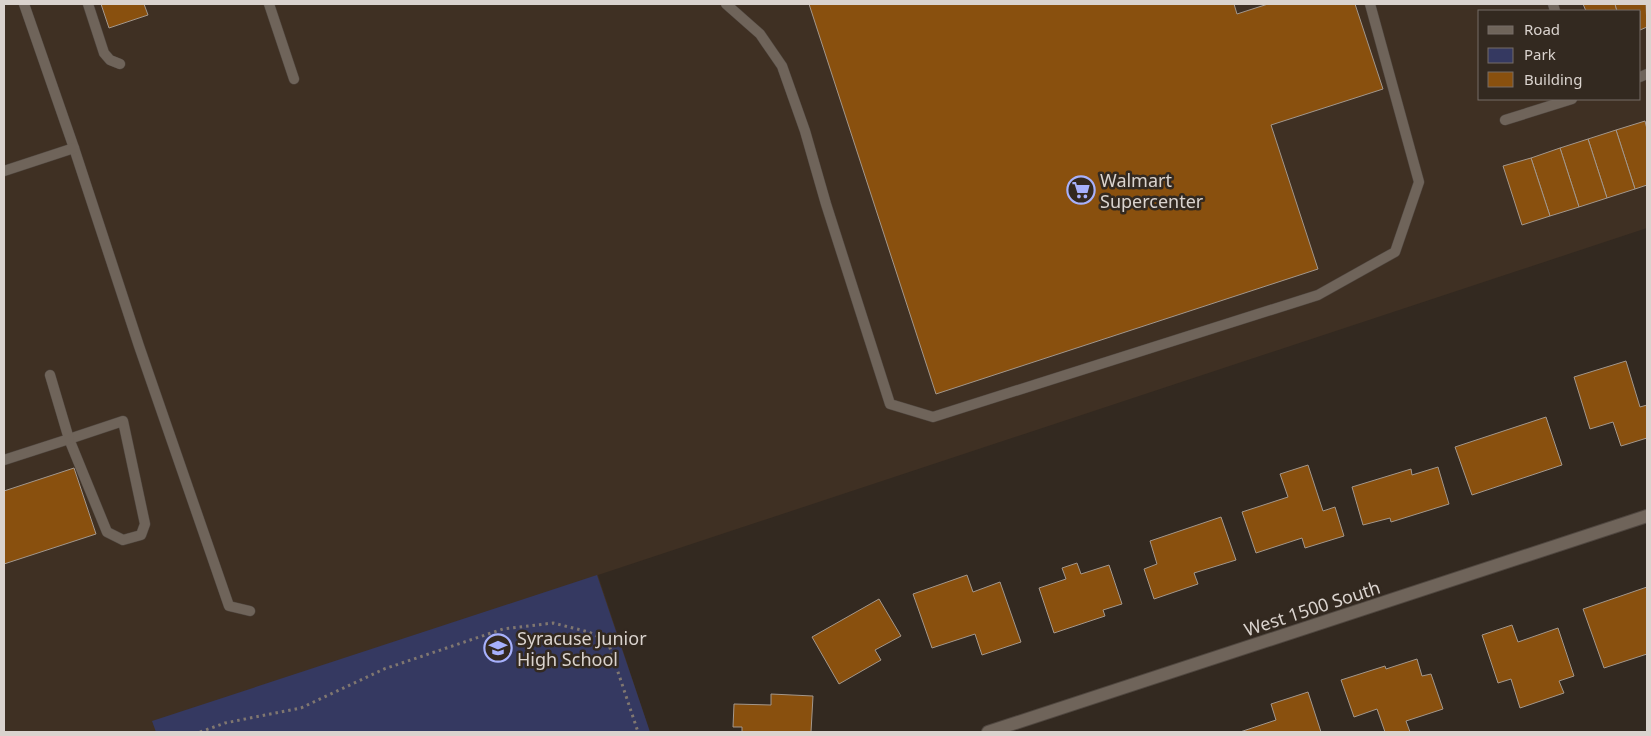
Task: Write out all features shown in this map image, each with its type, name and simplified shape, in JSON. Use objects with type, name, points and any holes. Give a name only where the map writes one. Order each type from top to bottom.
[{"type":"street","name":"West 1500 South","points":[[988,732],[1647,516]]},
{"type":"lane","points":[[24,4],[139,346],[230,606],[250,611]]},
{"type":"lane","points":[[88,4],[104,53],[110,60],[120,64]]},
{"type":"lane","points":[[269,4],[294,78]]},
{"type":"lane","points":[[726,4],[760,34],[782,66],[805,131],[826,204],[890,404],[933,417],[1318,295],[1396,252],[1419,182],[1370,4]]},
{"type":"lane","points":[[1505,120],[1569,100]]},
{"type":"lane","points":[[4,171],[74,148]]},
{"type":"lane","points":[[4,460],[69,439],[123,421],[146,524],[141,535],[123,540],[107,532],[69,439],[50,375]]},
{"type":"path","points":[[200,732],[225,724],[300,708],[384,669],[503,629],[553,622],[589,632],[608,642],[638,732]]},
{"type":"shaded area","points":[[4,4],[1647,4],[1647,228],[598,575],[650,732],[4,732]]},
{"type":"green space","name":"Syracuse Junior High School","points":[[597,575],[650,732],[156,732],[152,721]]},
{"type":"building","points":[[101,4],[144,4],[148,15],[109,28]]},
{"type":"building","name":"Walmart Supercenter","points":[[809,4],[1234,4],[1237,14],[1268,4],[1355,4],[1383,89],[1271,125],[1318,269],[936,394]]},
{"type":"building","points":[[1583,4],[1615,4],[1617,10],[1586,10]]},
{"type":"building","points":[[1615,4],[1646,4],[1647,27],[1641,30],[1641,10],[1617,10]]},
{"type":"building","points":[[1645,121],[1647,129],[1647,185],[1635,189],[1616,130]]},
{"type":"building","points":[[1616,130],[1635,189],[1607,198],[1588,139]]},
{"type":"building","points":[[1588,139],[1607,198],[1579,207],[1560,148]]},
{"type":"building","points":[[1560,148],[1579,207],[1550,216],[1531,158]]},
{"type":"building","points":[[1531,158],[1550,216],[1522,225],[1503,166]]},
{"type":"building","points":[[1626,361],[1640,407],[1647,405],[1647,438],[1621,446],[1613,422],[1590,429],[1574,377]]},
{"type":"building","points":[[1546,417],[1562,465],[1472,495],[1455,447]]},
{"type":"building","points":[[1308,465],[1323,511],[1335,507],[1344,536],[1305,548],[1302,538],[1256,553],[1242,512],[1288,497],[1280,474]]},
{"type":"building","points":[[1438,467],[1449,504],[1391,522],[1390,518],[1363,525],[1352,487],[1411,469],[1412,475]]},
{"type":"building","points":[[74,468],[96,534],[4,564],[4,491]]},
{"type":"building","points":[[1221,517],[1236,560],[1194,573],[1198,584],[1154,599],[1144,569],[1157,564],[1150,541]]},
{"type":"building","points":[[1077,563],[1081,574],[1109,565],[1122,604],[1103,610],[1105,616],[1054,633],[1039,588],[1066,579],[1062,568]]},
{"type":"building","points":[[967,575],[973,592],[1000,582],[1021,642],[982,655],[975,634],[932,648],[913,594]]},
{"type":"building","points":[[1647,587],[1647,654],[1604,668],[1583,609]]},
{"type":"building","points":[[879,599],[901,636],[875,650],[881,660],[839,684],[812,637]]},
{"type":"building","points":[[1512,625],[1518,642],[1558,628],[1574,676],[1559,681],[1564,693],[1520,708],[1511,679],[1498,683],[1482,635]]},
{"type":"building","points":[[1417,659],[1422,676],[1431,674],[1443,709],[1406,721],[1410,732],[1385,732],[1377,709],[1354,717],[1341,680],[1385,666],[1386,669]]},
{"type":"building","points":[[1308,692],[1321,732],[1240,732],[1276,720],[1271,704]]},
{"type":"building","points":[[771,694],[813,696],[811,732],[742,732],[742,727],[733,727],[734,704],[771,705]]},
{"type":"place","name":"Walmart Supercenter","points":[[1081,190]]},
{"type":"place","name":"Syracuse Junior High School","points":[[498,648]]}]
